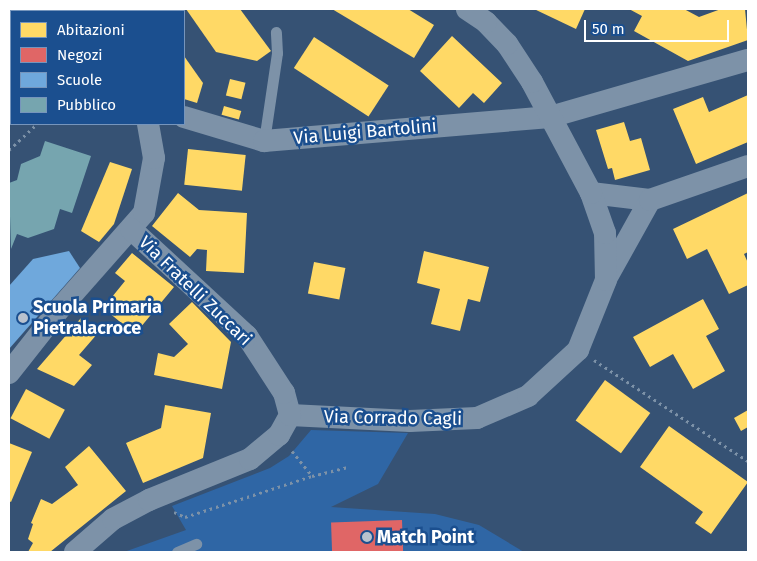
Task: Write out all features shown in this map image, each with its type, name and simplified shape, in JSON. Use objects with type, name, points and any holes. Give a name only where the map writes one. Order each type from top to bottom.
[{"type":"street","points":[[467,9],[486,22],[507,44],[532,82],[591,194],[650,200],[748,166]]},
{"type":"street","name":"Via Luigi Bartolini","points":[[185,117],[264,141],[550,117],[748,60]]},
{"type":"street","points":[[9,374],[62,306],[144,213],[154,158],[148,125]]},
{"type":"street","name":"Via Corrado Cagli","points":[[591,194],[605,233],[606,280]]},
{"type":"street","name":"Via Corrado Cagli","points":[[290,415],[410,421],[477,418],[528,396],[578,350],[606,280],[650,200]]},
{"type":"street","name":"Via Fratelli Zuccari","points":[[131,229],[246,336],[284,393],[290,415]]},
{"type":"street","points":[[75,552],[113,519],[149,500],[250,459],[280,435],[290,415]]},
{"type":"lane","points":[[264,141],[276,53],[276,32]]},
{"type":"lane","points":[[177,552],[196,544]]},
{"type":"path","points":[[9,150],[36,125]]},
{"type":"path","points":[[578,350],[748,461]]},
{"type":"path","points":[[280,435],[312,476]]},
{"type":"path","points":[[149,500],[185,517],[312,476],[348,467]]},
{"type":"shaded area","points":[[311,430],[408,433],[378,484],[331,507],[435,514],[479,525],[524,552],[124,552],[186,530],[172,506],[270,468],[289,456]]},
{"type":"building: Abitazioni","points":[[108,9],[143,9],[143,10]]},
{"type":"building: Abitazioni","points":[[186,9],[240,9],[271,51],[257,61],[216,52]]},
{"type":"building: Abitazioni","points":[[332,9],[408,9],[434,25],[414,58]]},
{"type":"building: Abitazioni","points":[[534,9],[585,9],[576,29]]},
{"type":"building: Abitazioni","points":[[629,9],[684,9],[699,17],[721,9],[745,9],[748,40],[688,61],[634,31],[642,16]]},
{"type":"building: Abitazioni","points":[[452,36],[502,83],[484,103],[473,93],[459,108],[420,71]]},
{"type":"building: Abitazioni","points":[[314,37],[389,85],[368,117],[294,68]]},
{"type":"building: Abitazioni","points":[[185,57],[203,83],[197,103],[185,99]]},
{"type":"building: Abitazioni","points":[[230,79],[246,83],[241,99],[226,95]]},
{"type":"building: Abitazioni","points":[[748,95],[748,142],[696,164],[673,109],[703,97],[709,112]]},
{"type":"building: Abitazioni","points":[[224,106],[241,111],[239,120],[222,115]]},
{"type":"building: Abitazioni","points":[[624,122],[630,141],[641,138],[650,170],[615,180],[612,168],[608,169],[596,130]]},
{"type":"building: Abitazioni","points":[[188,149],[246,155],[242,191],[184,185]]},
{"type":"building: Abitazioni","points":[[110,162],[132,169],[114,224],[99,242],[81,231]]},
{"type":"building: Abitazioni","points":[[178,193],[199,210],[247,213],[244,273],[206,271],[207,250],[197,249],[190,257],[152,226]]},
{"type":"building: Abitazioni","points":[[748,193],[748,252],[744,254],[748,263],[748,285],[729,294],[707,249],[687,259],[673,229]]},
{"type":"building: Abitazioni","points":[[424,251],[489,267],[480,302],[468,299],[460,331],[431,324],[440,289],[417,283]]},
{"type":"building: Abitazioni","points":[[132,253],[174,287],[135,334],[103,308],[125,281],[115,273]]},
{"type":"building: Abitazioni","points":[[314,262],[345,268],[339,300],[308,293]]},
{"type":"building: Abitazioni","points":[[703,299],[719,329],[706,336],[725,371],[693,389],[673,354],[650,367],[633,337]]},
{"type":"building: Abitazioni","points":[[192,302],[231,342],[222,389],[154,375],[158,353],[174,357],[188,344],[169,324]]},
{"type":"building: Abitazioni","points":[[81,318],[98,333],[79,355],[92,365],[74,386],[37,369]]},
{"type":"building: Abitazioni","points":[[605,380],[650,413],[621,453],[576,420]]},
{"type":"building: Abitazioni","points":[[26,389],[65,410],[49,439],[11,418]]},
{"type":"building: Abitazioni","points":[[165,405],[211,413],[203,458],[143,483],[126,443],[161,428]]},
{"type":"building: Abitazioni","points":[[748,410],[748,427],[741,431],[734,418]]},
{"type":"building: Abitazioni","points":[[669,426],[748,482],[711,534],[695,523],[703,512],[640,467]]},
{"type":"building: Abitazioni","points":[[9,443],[32,452],[11,502],[9,501]]},
{"type":"building: Abitazioni","points":[[89,446],[126,491],[50,552],[28,552],[33,543],[28,539],[33,524],[31,523],[41,499],[52,504],[78,485],[65,467]]},
{"type":"building: Negozi","name":"Match Point","points":[[402,520],[403,552],[332,552],[331,522]]},
{"type":"building: Scuole","name":"Scuola Primaria Pietralacroce","points":[[69,251],[80,268],[9,349],[9,286],[33,259]]},
{"type":"building: Pubblico","points":[[45,141],[91,156],[72,213],[60,209],[54,229],[28,238],[17,234],[11,249],[9,183],[17,180],[21,164],[40,156]]},
{"type":"place","name":"Scuola Primaria Pietralacroce","points":[[23,318]]},
{"type":"place","name":"Match Point","points":[[367,537]]}]
